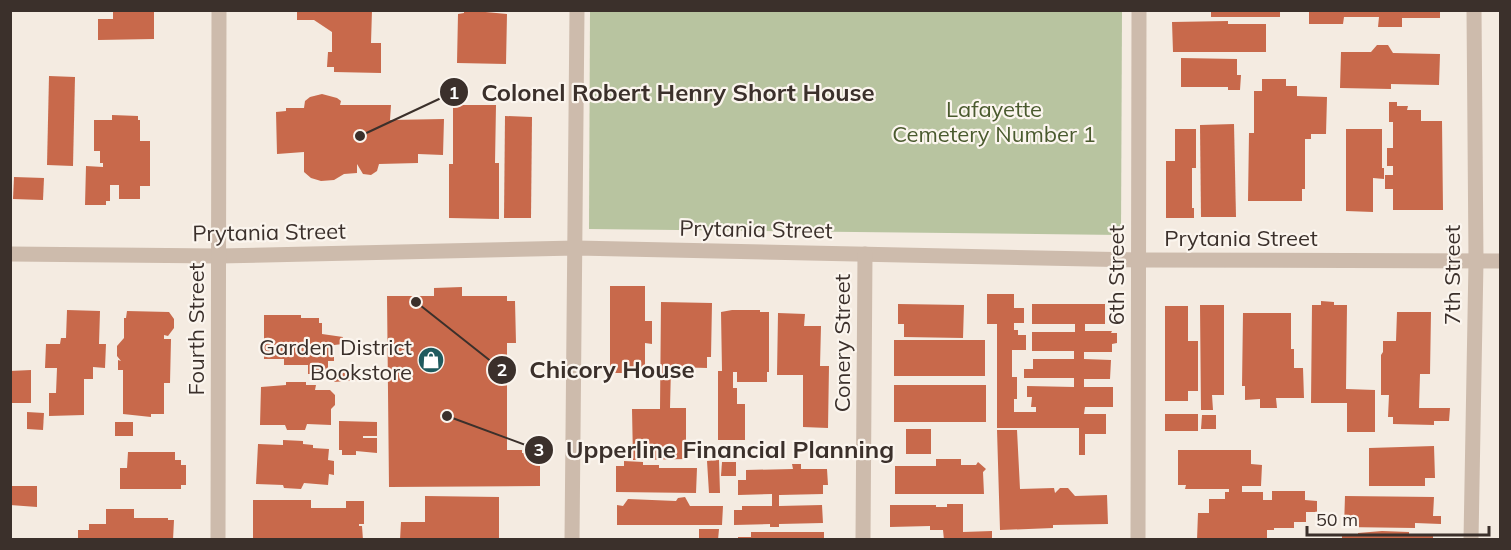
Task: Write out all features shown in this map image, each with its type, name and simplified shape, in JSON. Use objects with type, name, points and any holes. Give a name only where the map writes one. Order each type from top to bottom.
[{"type":"street","name":"Fourth Street","points":[[218,540],[219,10]]},
{"type":"street","points":[[572,540],[577,10]]},
{"type":"street","name":"6th Street","points":[[1138,540],[1139,10]]},
{"type":"street","name":"7th Street","points":[[1471,540],[1476,261],[1474,10]]},
{"type":"street","name":"Prytania Street","points":[[10,254],[219,256],[576,248],[1138,260],[1500,261]]},
{"type":"street","name":"Conery Street","points":[[863,540],[865,254]]},
{"type":"green space","name":"Lafayette Cemetery Number 1","points":[[590,11],[1122,11],[1121,235],[589,229]]},
{"type":"building","points":[[113,10],[154,10],[154,39],[98,40],[98,19],[113,19]]},
{"type":"building","points":[[297,10],[372,10],[371,43],[381,43],[381,73],[334,72],[334,67],[327,67],[328,52],[332,52],[332,32],[314,20],[297,20]]},
{"type":"building","points":[[464,10],[507,14],[506,64],[457,63],[458,14],[464,13]]},
{"type":"building","points":[[1211,10],[1280,10],[1280,17],[1211,17]]},
{"type":"building","points":[[1309,10],[1440,10],[1440,18],[1402,18],[1402,27],[1378,27],[1379,17],[1344,17],[1343,24],[1309,24]]},
{"type":"building","points":[[1228,21],[1228,24],[1266,24],[1266,52],[1173,52],[1172,22]]},
{"type":"building","points":[[1377,45],[1388,45],[1393,53],[1440,54],[1439,85],[1391,84],[1391,89],[1340,88],[1341,52],[1371,52]]},
{"type":"building","points":[[1181,58],[1237,59],[1237,75],[1241,75],[1240,90],[1228,90],[1228,87],[1181,87]]},
{"type":"building","points":[[49,76],[75,77],[73,166],[47,165]]},
{"type":"building","points":[[1262,79],[1286,79],[1286,86],[1297,86],[1297,96],[1327,97],[1326,134],[1311,134],[1311,139],[1305,139],[1305,189],[1302,189],[1302,201],[1248,201],[1249,133],[1254,133],[1254,91],[1262,91]]},
{"type":"building","points":[[322,94],[337,98],[341,101],[340,105],[391,105],[390,120],[444,119],[443,155],[418,154],[418,163],[379,164],[377,171],[371,175],[363,174],[357,164],[357,173],[344,174],[334,180],[321,181],[311,178],[304,172],[304,152],[277,154],[276,112],[286,111],[286,108],[304,108],[305,101],[310,97]]},
{"type":"building","points":[[1389,102],[1397,102],[1397,106],[1408,106],[1407,110],[1421,110],[1421,121],[1442,121],[1443,210],[1393,210],[1393,189],[1385,189],[1385,175],[1393,175],[1393,166],[1387,166],[1387,148],[1393,148],[1393,122],[1389,122]]},
{"type":"building","points":[[453,105],[496,105],[495,163],[499,163],[499,219],[449,218],[449,164],[453,164]]},
{"type":"building","points":[[112,115],[138,116],[140,141],[150,141],[150,186],[140,186],[140,199],[119,199],[119,185],[110,185],[110,201],[106,201],[106,205],[85,205],[86,166],[103,167],[103,163],[100,163],[100,151],[94,151],[94,120],[112,120]]},
{"type":"building","points":[[505,116],[532,117],[531,218],[504,218]]},
{"type":"building","points":[[1234,124],[1236,217],[1201,217],[1200,125]]},
{"type":"building","points":[[1175,129],[1196,129],[1196,168],[1192,168],[1194,218],[1166,218],[1166,161],[1175,161]]},
{"type":"building","points":[[1346,129],[1382,129],[1384,179],[1373,178],[1373,212],[1346,211]]},
{"type":"building","points":[[14,177],[44,178],[43,200],[13,199]]},
{"type":"building","points":[[610,286],[645,286],[645,321],[652,321],[652,344],[645,343],[645,373],[610,373]]},
{"type":"building","points":[[462,287],[462,296],[507,296],[507,301],[515,301],[516,343],[507,343],[507,450],[522,450],[522,453],[533,453],[533,457],[540,457],[540,486],[389,487],[387,296],[434,296],[434,288]]},
{"type":"building","points":[[987,294],[1014,294],[1014,308],[1024,308],[1024,323],[1014,323],[1014,330],[1018,330],[1018,335],[1026,335],[1026,350],[1012,350],[1012,377],[1017,377],[1017,399],[1014,399],[1014,412],[1036,412],[1036,407],[1031,407],[1032,397],[1027,397],[1027,386],[1074,387],[1074,378],[1024,378],[1024,369],[1033,369],[1033,359],[1074,359],[1074,351],[1032,351],[1032,332],[1075,332],[1075,324],[1032,324],[1032,304],[1105,304],[1105,324],[1085,324],[1085,331],[1112,331],[1111,333],[1117,333],[1117,343],[1112,344],[1112,352],[1084,352],[1084,359],[1111,360],[1110,379],[1084,379],[1084,387],[1113,387],[1113,407],[1085,407],[1084,414],[1106,414],[1106,434],[1085,434],[1085,455],[1079,455],[1079,428],[997,428],[997,324],[987,324]]},
{"type":"building","points":[[1321,301],[1334,302],[1334,305],[1347,305],[1346,389],[1375,390],[1375,432],[1347,432],[1347,403],[1311,403],[1312,305],[1321,305]]},
{"type":"building","points":[[661,302],[712,303],[711,357],[707,357],[707,368],[671,367],[670,408],[686,408],[686,459],[633,460],[632,409],[660,409]]},
{"type":"building","points":[[898,304],[964,305],[963,338],[904,337],[904,324],[898,324]]},
{"type":"building","points":[[1200,305],[1224,305],[1224,395],[1212,395],[1213,410],[1201,410]]},
{"type":"building","points":[[1165,306],[1188,306],[1188,341],[1198,341],[1198,391],[1188,391],[1188,401],[1165,401]]},
{"type":"building","points":[[67,310],[100,311],[99,344],[106,344],[105,368],[93,367],[93,379],[84,379],[84,415],[49,416],[49,393],[56,393],[57,368],[45,368],[46,344],[60,344],[61,338],[66,338]]},
{"type":"building","points":[[732,310],[769,312],[769,372],[767,372],[767,382],[737,382],[737,372],[733,372],[733,388],[737,388],[737,404],[745,404],[745,440],[718,440],[718,371],[722,371],[721,312]]},
{"type":"building","points":[[127,311],[169,312],[174,319],[174,328],[168,336],[164,335],[164,339],[171,339],[170,383],[164,383],[164,414],[151,414],[151,417],[123,414],[123,370],[118,370],[118,360],[121,361],[117,356],[117,346],[124,338],[124,318],[126,318]]},
{"type":"building","points":[[1397,312],[1431,312],[1430,374],[1420,374],[1419,408],[1450,408],[1449,421],[1434,421],[1434,425],[1393,424],[1393,417],[1388,417],[1389,395],[1381,395],[1381,355],[1383,341],[1396,341]]},
{"type":"building","points":[[778,313],[805,314],[804,326],[821,326],[820,366],[829,366],[828,428],[803,427],[803,375],[777,375]]},
{"type":"building","points":[[1243,313],[1291,313],[1291,349],[1294,349],[1294,368],[1303,368],[1304,398],[1276,398],[1277,408],[1260,408],[1260,399],[1245,400],[1245,386],[1242,386]]},
{"type":"building","points":[[264,315],[301,315],[301,318],[319,318],[319,323],[322,323],[322,334],[343,337],[343,344],[334,345],[334,361],[328,361],[328,374],[308,374],[308,365],[284,365],[284,359],[264,359]]},
{"type":"building","points":[[894,340],[985,340],[985,376],[894,376]]},
{"type":"building","points":[[31,370],[31,403],[10,403],[10,371]]},
{"type":"building","points":[[358,370],[359,380],[334,382],[333,371]]},
{"type":"building","points":[[286,382],[306,382],[306,385],[316,385],[315,390],[330,390],[335,395],[335,405],[331,409],[331,425],[307,424],[305,430],[287,430],[285,425],[260,425],[261,387],[286,385]]},
{"type":"building","points":[[894,385],[986,385],[986,422],[894,422]]},
{"type":"building","points":[[27,412],[44,413],[43,430],[27,429]]},
{"type":"building","points":[[1165,414],[1198,414],[1198,431],[1165,431]]},
{"type":"building","points":[[1202,415],[1216,415],[1216,429],[1201,429]]},
{"type":"building","points":[[339,421],[377,422],[377,436],[363,436],[363,438],[377,438],[377,453],[356,451],[356,455],[342,455],[342,450],[339,450]]},
{"type":"building","points":[[115,422],[133,422],[133,436],[115,436]]},
{"type":"building","points":[[906,429],[931,429],[931,454],[906,454]]},
{"type":"building","points":[[997,430],[1017,430],[1020,489],[1054,488],[1055,493],[1060,488],[1068,488],[1075,496],[1107,495],[1108,524],[1053,525],[1053,528],[1000,530]]},
{"type":"building","points":[[283,440],[303,441],[303,444],[313,445],[313,448],[329,449],[328,460],[334,461],[334,475],[329,474],[328,485],[304,483],[301,489],[284,488],[283,485],[256,484],[258,444],[283,445]]},
{"type":"building","points":[[1434,446],[1435,478],[1425,478],[1425,486],[1369,486],[1369,448]]},
{"type":"building","points":[[1178,450],[1251,450],[1251,464],[1262,465],[1261,486],[1242,486],[1242,492],[1263,492],[1263,500],[1272,500],[1272,491],[1305,491],[1305,500],[1317,501],[1317,512],[1306,512],[1306,522],[1294,522],[1294,528],[1267,530],[1267,540],[1197,540],[1198,513],[1209,513],[1209,499],[1225,499],[1225,492],[1229,492],[1229,489],[1185,489],[1186,485],[1178,485]]},
{"type":"building","points":[[128,452],[175,452],[175,460],[181,460],[181,465],[186,465],[186,485],[181,485],[181,489],[120,489],[120,468],[127,468]]},
{"type":"building","points":[[936,459],[961,459],[961,465],[976,465],[978,462],[986,469],[983,472],[984,494],[895,494],[895,466],[936,466]]},
{"type":"building","points":[[719,460],[720,493],[709,493],[707,461]]},
{"type":"building","points":[[624,461],[643,462],[643,465],[659,465],[659,468],[697,468],[696,493],[616,492],[616,466],[624,466]]},
{"type":"building","points":[[722,462],[736,462],[736,476],[721,476]]},
{"type":"building","points":[[792,464],[801,464],[801,469],[827,469],[828,485],[823,485],[823,494],[779,495],[779,506],[822,505],[823,523],[779,524],[779,527],[770,527],[770,524],[734,525],[734,510],[742,510],[742,506],[772,506],[772,494],[738,495],[738,480],[746,480],[746,470],[793,469]]},
{"type":"building","points":[[10,486],[37,486],[37,507],[10,505]]},
{"type":"building","points":[[425,496],[499,497],[499,540],[400,540],[401,522],[425,522]]},
{"type":"building","points":[[1345,496],[1434,497],[1433,516],[1441,516],[1441,524],[1415,523],[1415,528],[1344,527]]},
{"type":"building","points":[[685,497],[690,506],[723,506],[722,525],[617,525],[617,505],[623,506],[628,499],[676,501],[678,498]]},
{"type":"building","points":[[253,500],[311,500],[311,508],[346,508],[346,501],[364,501],[364,524],[359,524],[362,526],[363,540],[253,540]]},
{"type":"building","points":[[947,504],[963,504],[963,532],[992,531],[992,540],[944,540],[943,530],[930,530],[930,526],[890,527],[890,505],[947,507]]},
{"type":"building","points":[[106,509],[134,509],[134,518],[174,520],[173,540],[78,540],[78,530],[89,530],[89,524],[106,524]]},
{"type":"building","points":[[699,529],[719,529],[718,540],[699,540]]},
{"type":"building","points":[[751,532],[824,532],[824,540],[738,540],[738,537],[751,537]]},
{"type":"building","points":[[1409,532],[1409,536],[1433,536],[1433,540],[1342,540],[1342,536],[1358,536],[1358,533]]},
{"type":"place","name":"Colonel Robert Henry Short House","points":[[360,136]]},
{"type":"place","name":"Chicory House","points":[[416,302]]},
{"type":"place","name":"Garden District Bookstore","points":[[431,360]]},
{"type":"place","name":"Upperline Financial Planning","points":[[447,416]]}]
